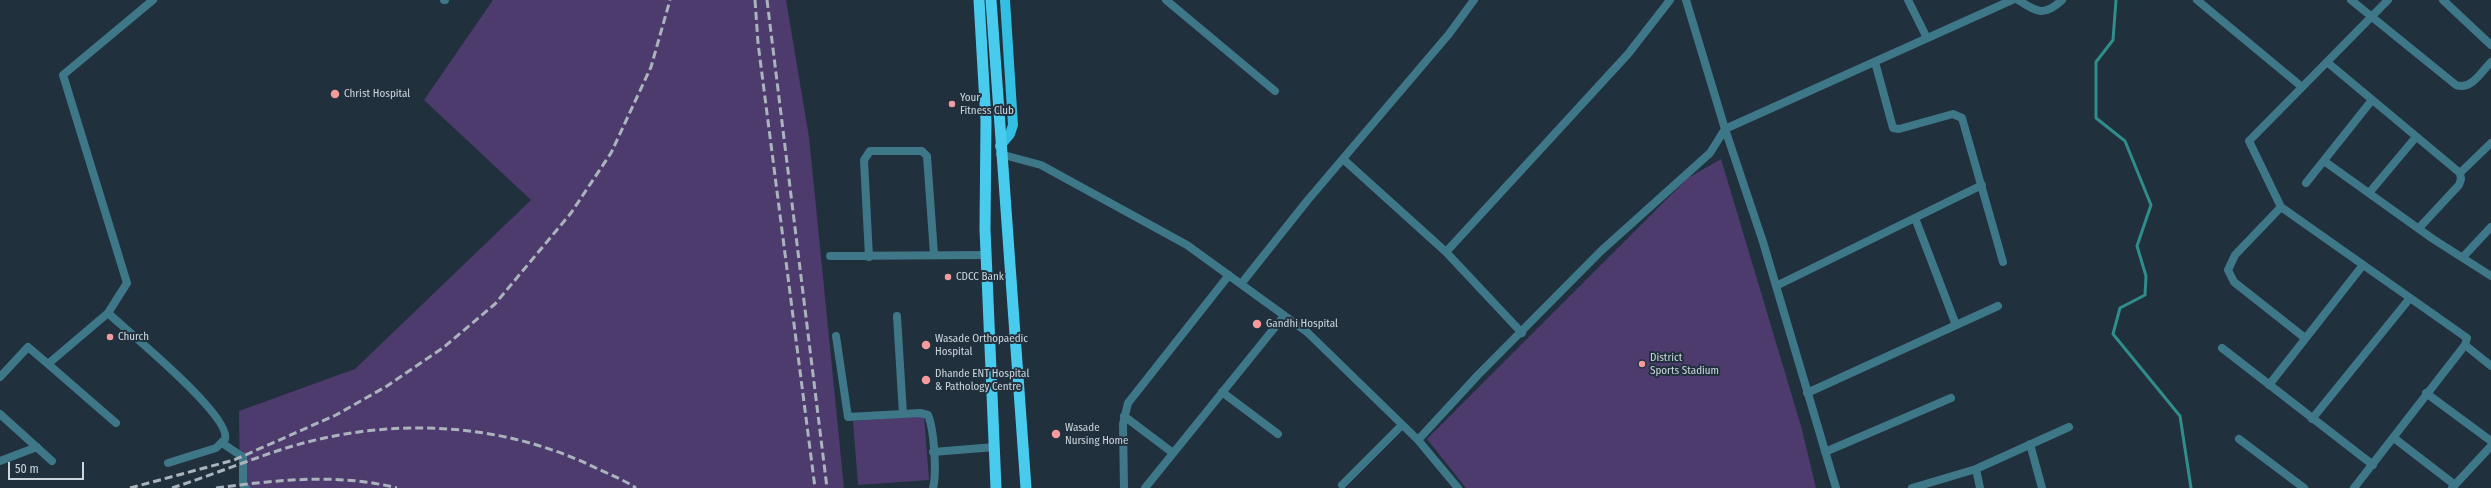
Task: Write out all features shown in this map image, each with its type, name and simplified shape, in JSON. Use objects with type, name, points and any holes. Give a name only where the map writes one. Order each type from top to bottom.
[{"type":"highway","points":[[979,0],[986,121],[985,229],[996,488]]},
{"type":"highway","points":[[991,0],[1000,150],[1026,488]]},
{"type":"main road","points":[[1000,150],[1010,134],[1013,125],[1005,0]]},
{"type":"street","points":[[48,364],[108,313],[127,283],[63,74],[153,0]]},
{"type":"street","points":[[1166,0],[1275,90]]},
{"type":"street","points":[[1241,284],[1343,159],[1449,34],[1474,0]]},
{"type":"street","points":[[1446,252],[1628,54],[1670,0]]},
{"type":"street","points":[[1686,0],[1725,129],[1776,286],[1836,488]]},
{"type":"street","points":[[1908,0],[1927,38]]},
{"type":"street","points":[[1418,440],[1478,375],[1522,333],[1601,250],[1710,153],[1725,129],[2012,0]]},
{"type":"street","points":[[2018,0],[2034,10],[2041,12],[2053,8],[2062,0]]},
{"type":"street","points":[[2197,0],[2302,87]]},
{"type":"street","points":[[2350,0],[2459,86],[2470,84],[2491,62]]},
{"type":"street","points":[[2366,488],[2357,485],[2394,438],[2426,393],[2465,345],[2467,338],[2281,207],[2249,141],[2388,0]]},
{"type":"street","points":[[2443,0],[2491,45]]},
{"type":"street","points":[[1875,62],[1890,125],[1898,129],[1952,114],[1958,115],[1964,122],[2003,262]]},
{"type":"street","points":[[2327,62],[2460,173],[2461,179],[2459,185],[2419,228]]},
{"type":"street","points":[[2306,183],[2372,100]]},
{"type":"street","points":[[2369,193],[2416,137]]},
{"type":"street","points":[[2460,173],[2491,143]]},
{"type":"street","points":[[1000,150],[1041,165],[1187,245],[1307,332],[1418,440],[1458,488]]},
{"type":"street","points":[[869,257],[864,160],[870,151],[922,151],[927,156],[934,254]]},
{"type":"street","points":[[1343,159],[1446,252],[1522,333]]},
{"type":"street","points":[[2324,161],[2419,228],[2491,276]]},
{"type":"street","points":[[1776,286],[1982,185]]},
{"type":"street","points":[[2281,207],[2234,255],[2228,270],[2234,282],[2305,338]]},
{"type":"street","points":[[1914,218],[1956,325]]},
{"type":"street","points":[[2463,257],[2491,227]]},
{"type":"street","points":[[830,256],[869,257],[934,254],[987,255]]},
{"type":"street","points":[[2269,385],[2363,265]]},
{"type":"street","points":[[1124,488],[1124,416],[1132,397],[1228,275]]},
{"type":"street","points":[[2312,419],[2410,298]]},
{"type":"street","points":[[1807,393],[1998,306]]},
{"type":"street","points":[[108,313],[177,376],[214,413],[225,429],[226,435],[222,443],[216,448],[168,463]]},
{"type":"street","points":[[898,316],[903,414]]},
{"type":"street","points":[[1145,488],[1284,316]]},
{"type":"street","points":[[836,336],[848,417],[920,413],[928,415],[931,421],[933,488]]},
{"type":"street","points":[[2465,345],[2491,366]]},
{"type":"street","points":[[0,377],[28,347],[116,423]]},
{"type":"street","points":[[2222,348],[2373,465]]},
{"type":"street","points":[[1222,392],[1278,434]]},
{"type":"street","points":[[2426,393],[2491,441]]},
{"type":"street","points":[[1825,452],[1951,398]]},
{"type":"street","points":[[0,414],[52,461]]},
{"type":"street","points":[[1124,416],[1173,453]]},
{"type":"street","points":[[1342,485],[1402,425]]},
{"type":"street","points":[[1914,488],[1976,469],[2069,427]]},
{"type":"street","points":[[2394,438],[2453,486],[2491,446]]},
{"type":"street","points":[[2239,439],[2304,488]]},
{"type":"street","points":[[222,443],[243,457],[243,485],[246,488]]},
{"type":"street","points":[[2030,444],[2042,488]]},
{"type":"street","points":[[0,461],[37,447]]},
{"type":"street","points":[[933,452],[994,447]]},
{"type":"street","points":[[1976,469],[1980,488]]},
{"type":"shaded area","points":[[493,0],[786,0],[809,137],[844,488],[240,488],[239,411],[355,369],[531,200],[424,100]]},
{"type":"shaded area","name":"District Sports Stadium","points":[[1721,159],[1801,426],[1816,488],[1466,488],[1427,439],[1688,178]]},
{"type":"shaded area","points":[[924,416],[929,480],[858,485],[853,421]]},
{"type":"waterway","points":[[2116,0],[2113,40],[2096,62],[2096,118],[2125,141],[2151,205],[2137,246],[2146,276],[2145,295],[2120,308],[2113,334],[2180,416],[2191,488]]},
{"type":"railway","points":[[130,488],[234,460],[336,415],[387,386],[444,347],[495,304],[571,213],[611,153],[651,67],[670,0]]},
{"type":"railway","points":[[755,0],[758,43],[815,488]]},
{"type":"railway","points":[[767,0],[827,488]]},
{"type":"railway","points":[[172,488],[283,449],[322,438],[362,431],[403,428],[443,429],[483,433],[522,441],[561,453],[627,482],[636,488]]},
{"type":"railway","points":[[216,488],[307,479],[330,479],[375,483],[397,488]]},
{"type":"place","name":"Christ Hospital","points":[[335,94]]},
{"type":"place","name":"Your Fitness Club","points":[[952,104]]},
{"type":"place","name":"CDCC Bank","points":[[948,277]]},
{"type":"place","name":"Gandhi Hospital","points":[[1257,324]]},
{"type":"place","name":"Church","points":[[110,337]]},
{"type":"place","name":"Wasade Orthopaedic Hospital","points":[[926,345]]},
{"type":"place","name":"District Sports Stadium","points":[[1642,364]]},
{"type":"place","name":"Dhande ENT Hospital & Pathology Centre","points":[[926,380]]},
{"type":"place","name":"Wasade Nursing Home","points":[[1056,434]]}]
